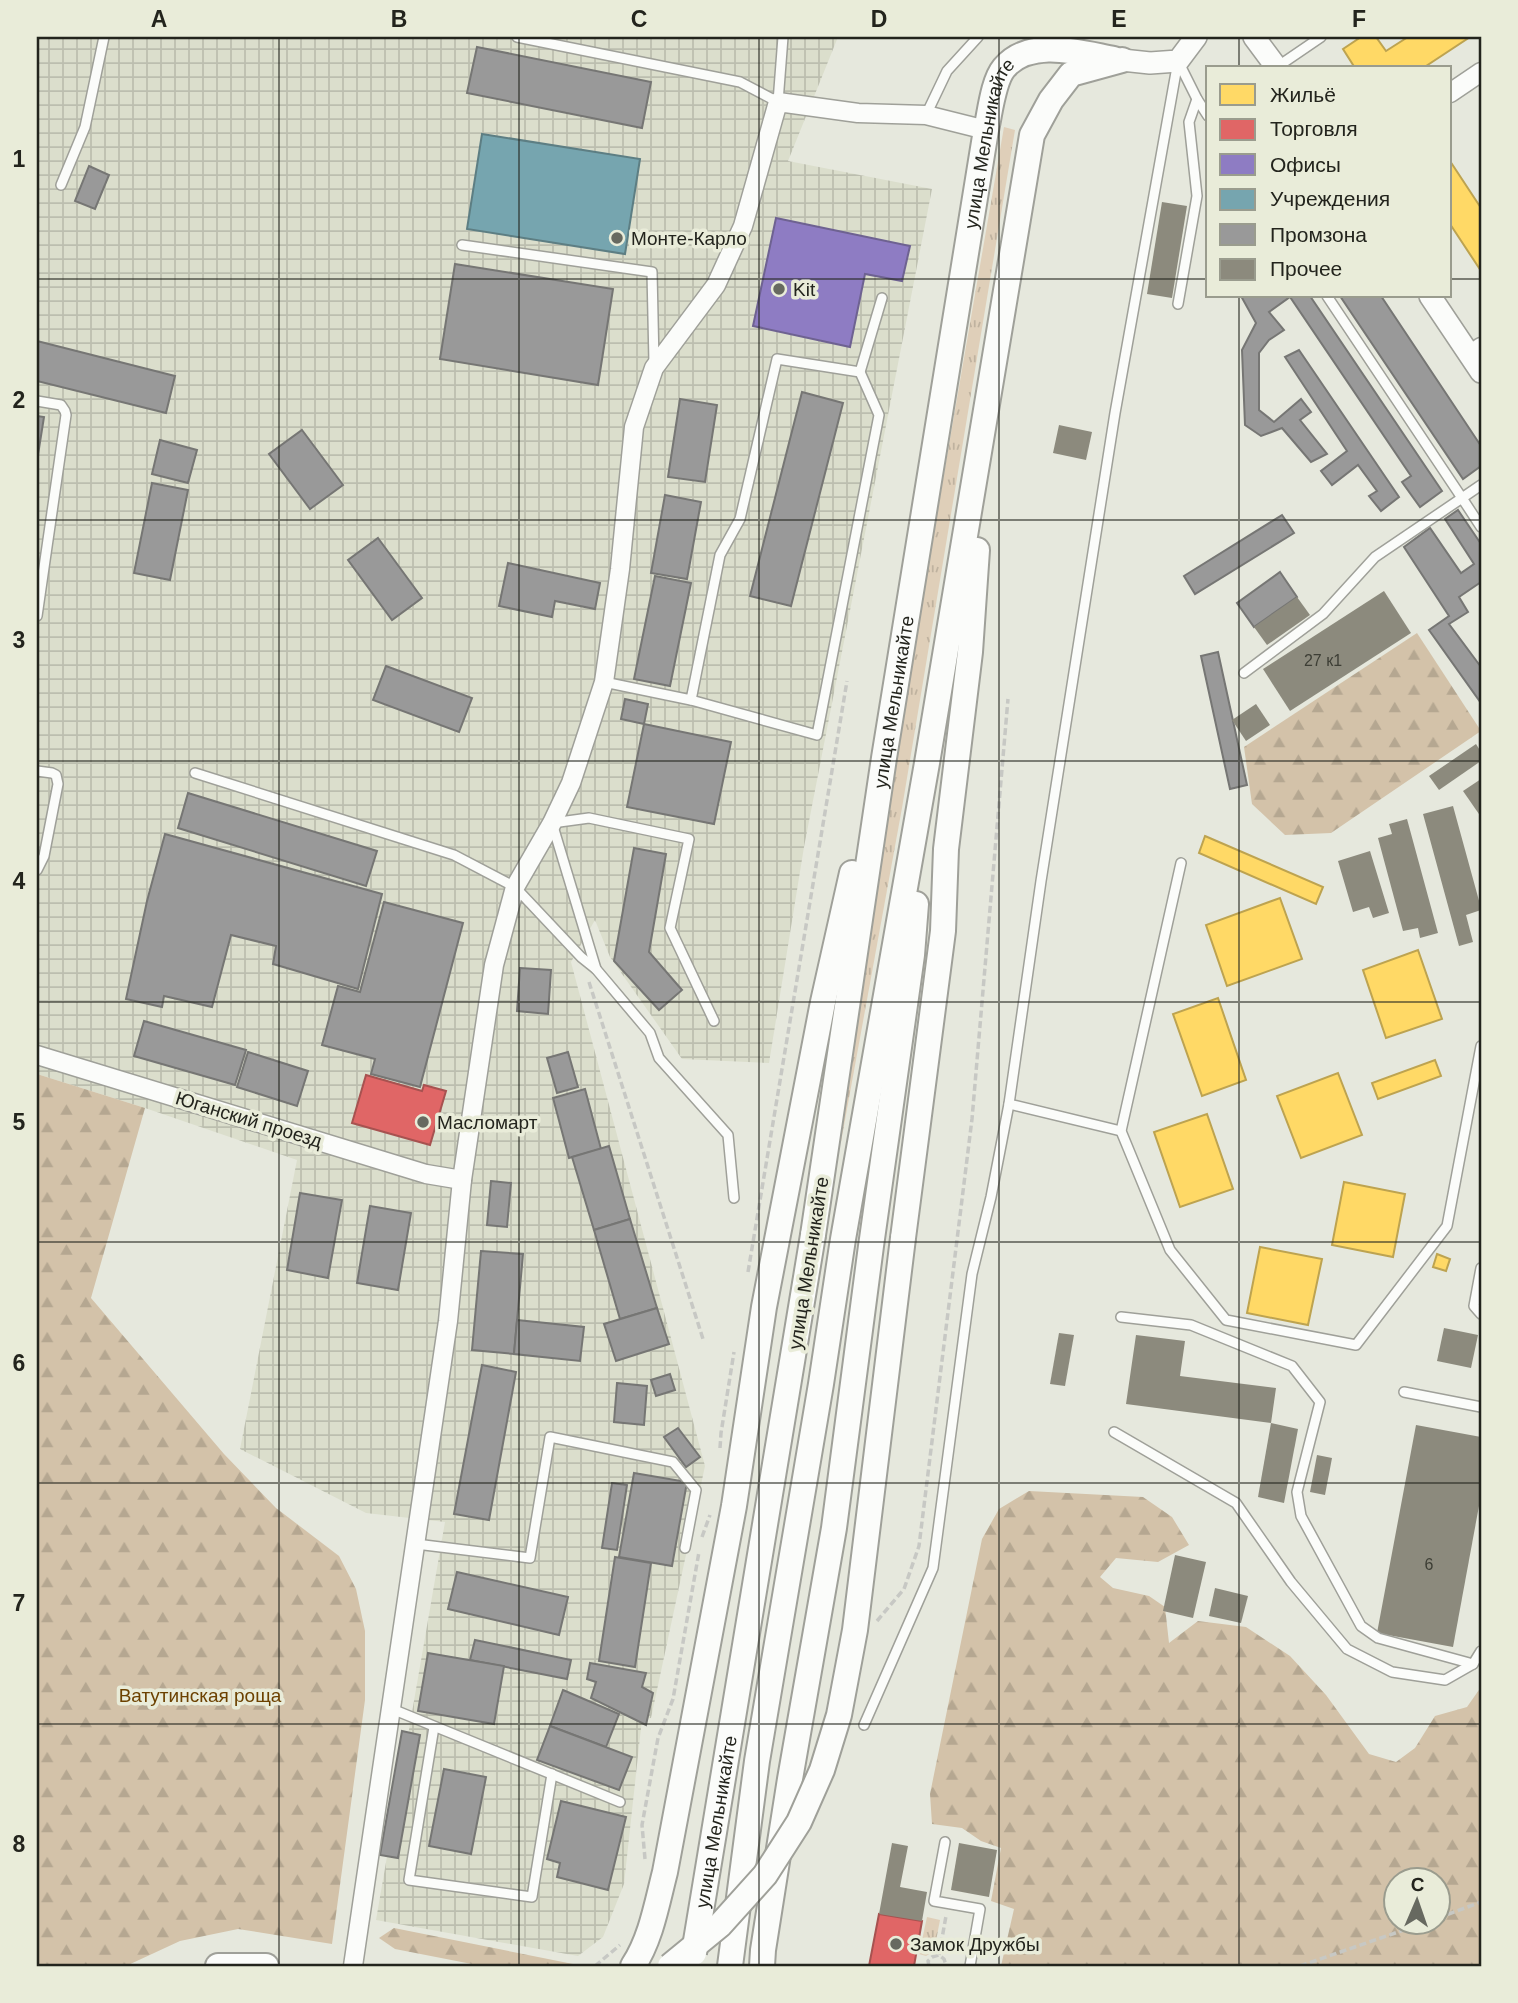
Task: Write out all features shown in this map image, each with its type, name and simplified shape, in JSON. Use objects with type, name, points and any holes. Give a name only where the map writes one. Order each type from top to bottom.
[{"type":"main road","name":"улица Мельникайте","points":[[691,1966],[813,1235],[884,758],[986,130],[996,85],[1004,68],[1019,56],[1035,50],[1063,50],[1122,60]]},
{"type":"main road","points":[[1063,50],[1071,58],[1071,74],[1122,60]]},
{"type":"main road","name":"улица Мельникайте","points":[[730,1966],[757,1762],[821,1384],[842,1239],[927,763],[1032,135],[1051,100],[1071,74]]},
{"type":"main road","points":[[670,1966],[720,1925],[765,1875],[799,1822],[822,1770],[839,1715],[855,1630],[943,931],[946,849],[970,652],[978,539],[978,463]]},
{"type":"main road","points":[[634,1966],[653,1919],[665,1872],[731,1519],[764,1307],[818,1028],[861,832],[884,758]]},
{"type":"main road","points":[[762,1966],[790,1779],[834,1528],[912,955],[927,763]]},
{"type":"main road","points":[[218,1966],[265,1966]]},
{"type":"street","points":[[1122,60],[1150,63],[1178,61],[1196,37]]},
{"type":"street","points":[[1254,37],[1276,66]]},
{"type":"street","points":[[1452,92],[1481,72]]},
{"type":"street","points":[[353,1966],[448,1321],[463,1180],[494,965],[515,887],[552,823],[571,783],[604,682],[620,569],[634,426],[654,368],[716,285],[743,226],[779,102],[858,113],[926,115],[986,130]]},
{"type":"street","points":[[1432,298],[1477,358]]},
{"type":"street","name":"Юганский проезд","points":[[37,1055],[426,1174],[463,1180]]},
{"type":"lane","points":[[61,185],[85,127],[104,37]]},
{"type":"lane","points":[[517,37],[740,82],[779,102],[783,37]]},
{"type":"lane","points":[[926,115],[947,71],[978,37]]},
{"type":"lane","points":[[1280,66],[1321,37]]},
{"type":"lane","points":[[1178,61],[1206,113]]},
{"type":"lane","points":[[863,1725],[933,1568],[972,1274],[991,1197],[1009,1104],[1041,881],[1113,427],[1178,61]]},
{"type":"lane","points":[[1178,304],[1197,196],[1189,122],[1197,99]]},
{"type":"lane","points":[[462,245],[652,272],[654,368]]},
{"type":"lane","points":[[604,682],[691,700],[817,736],[879,415],[860,372],[882,298]]},
{"type":"lane","points":[[1329,298],[1481,527]]},
{"type":"lane","points":[[691,700],[720,555],[740,519],[777,359],[860,372]]},
{"type":"lane","points":[[37,401],[61,405],[66,415],[37,616]]},
{"type":"lane","points":[[1244,673],[1323,614],[1375,557],[1481,485]]},
{"type":"lane","points":[[37,771],[52,772],[56,775],[58,784],[44,856],[37,870]]},
{"type":"lane","points":[[195,773],[454,855],[515,887],[580,957],[596,969],[650,1033],[659,1058],[728,1135],[734,1198]]},
{"type":"lane","points":[[596,969],[552,823],[589,818],[689,839],[670,928],[714,1021]]},
{"type":"lane","points":[[1181,863],[1121,1130],[1170,1250],[1226,1320],[1356,1345],[1447,1226],[1481,1046]]},
{"type":"lane","points":[[1009,1104],[1121,1130]]},
{"type":"lane","points":[[1481,1268],[1474,1306],[1481,1314]]},
{"type":"lane","points":[[1121,1317],[1191,1325],[1292,1366],[1320,1402],[1297,1492],[1301,1516],[1361,1626],[1378,1638],[1473,1664]]},
{"type":"lane","points":[[1404,1392],[1481,1407]]},
{"type":"lane","points":[[1114,1432],[1236,1503],[1291,1582],[1347,1649],[1392,1672],[1445,1680],[1473,1664],[1481,1651]]},
{"type":"lane","points":[[416,1545],[530,1558],[550,1437],[673,1462],[696,1490],[685,1548]]},
{"type":"lane","points":[[392,1709],[620,1802]]},
{"type":"lane","points":[[435,1727],[409,1880],[532,1897],[552,1774]]},
{"type":"lane","points":[[945,1842],[934,1900],[980,1909],[970,1966]]},
{"type":"path","points":[[746,1282],[847,681]]},
{"type":"path","points":[[869,1629],[904,1589],[919,1546],[972,1119],[1008,699]]},
{"type":"path","points":[[580,957],[703,1339]]},
{"type":"path","points":[[720,1453],[734,1351]]},
{"type":"path","points":[[701,1539],[712,1510]]},
{"type":"path","points":[[645,1860],[642,1825],[658,1738],[673,1699],[699,1552]]},
{"type":"path","points":[[1452,1913],[1481,1902]]},
{"type":"path","points":[[939,1955],[949,1903]]},
{"type":"path","points":[[1300,1966],[1384,1937]]},
{"type":"path","points":[[594,1966],[624,1942]]},
{"type":"path","points":[[921,1960],[928,1964],[932,1957],[939,1955]]},
{"type":"path","points":[[939,1955],[947,1965]]},
{"type":"shaded area","points":[[37,37],[838,37],[788,161],[932,189],[804,847],[769,1063],[682,1059],[610,957],[595,920],[571,962],[705,1466],[651,1718],[642,1719],[624,1884],[603,1937],[578,1956],[376,1920],[445,1522],[366,1513],[240,1449],[297,1160],[37,1074]]},
{"type":"green space","points":[[1004,127],[1015,130],[902,808],[841,1142],[838,1142],[905,699]]},
{"type":"green space","points":[[1417,633],[1481,731],[1331,833],[1285,835],[1252,804],[1244,747]]},
{"type":"green space","name":"Ватутинская роща","points":[[37,1074],[145,1108],[91,1298],[224,1454],[276,1508],[339,1556],[356,1589],[365,1631],[365,1700],[332,1944],[238,1929],[180,1941],[126,1966],[37,1966]]},
{"type":"green space","points":[[1029,1491],[1143,1497],[1172,1517],[1189,1545],[1158,1562],[1116,1558],[1100,1577],[1113,1588],[1149,1596],[1165,1607],[1169,1643],[1198,1621],[1246,1627],[1290,1656],[1326,1695],[1369,1754],[1396,1762],[1415,1748],[1435,1716],[1467,1707],[1481,1687],[1481,1966],[1001,1966],[1014,1909],[991,1901],[1001,1848],[981,1841],[962,1828],[932,1824],[930,1794],[982,1539],[999,1509]]},
{"type":"green space","points":[[927,1917],[940,1920],[934,1951],[926,1956],[919,1954]]},
{"type":"green space","points":[[394,1928],[583,1966],[482,1966],[395,1949],[379,1938]]},
{"type":"building: Жильё","points":[[1361,37],[1376,37],[1386,51],[1408,37],[1470,37],[1426,66],[1354,66],[1343,49]]},
{"type":"building: Жильё","points":[[1452,164],[1481,208],[1481,271],[1452,227]]},
{"type":"building: Жильё","points":[[1205,836],[1323,887],[1316,904],[1199,853]]},
{"type":"building: Жильё","points":[[1280,898],[1302,959],[1227,986],[1206,925]]},
{"type":"building: Жильё","points":[[1418,950],[1442,1019],[1386,1038],[1363,970]]},
{"type":"building: Жильё","points":[[1218,998],[1246,1080],[1202,1096],[1173,1014]]},
{"type":"building: Жильё","points":[[1435,1060],[1441,1076],[1378,1099],[1372,1083]]},
{"type":"building: Жильё","points":[[1338,1073],[1362,1135],[1301,1158],[1277,1096]]},
{"type":"building: Жильё","points":[[1207,1114],[1233,1189],[1180,1207],[1154,1132]]},
{"type":"building: Жильё","points":[[1344,1182],[1405,1194],[1393,1257],[1332,1245]]},
{"type":"building: Жильё","points":[[1260,1247],[1322,1259],[1308,1325],[1247,1313]]},
{"type":"building: Жильё","points":[[1437,1254],[1450,1259],[1446,1271],[1433,1267]]},
{"type":"building: Торговля","points":[[366,1075],[422,1091],[424,1085],[446,1091],[430,1145],[352,1123]]},
{"type":"building: Торговля","name":"Замок Дружбы","points":[[879,1914],[922,1921],[914,1966],[869,1966]]},
{"type":"building: Офисы","points":[[776,218],[910,246],[902,281],[865,274],[850,347],[753,326]]},
{"type":"building: Учреждения","points":[[482,134],[640,159],[625,254],[467,229]]},
{"type":"building: Промзона","points":[[477,47],[651,82],[642,128],[467,93]]},
{"type":"building: Промзона","points":[[89,166],[109,175],[95,209],[75,201]]},
{"type":"building: Промзона","points":[[455,264],[613,289],[598,385],[440,359]]},
{"type":"building: Промзона","points":[[1242,298],[1289,298],[1269,312],[1284,330],[1269,340],[1259,353],[1259,410],[1274,422],[1301,399],[1311,412],[1300,420],[1327,454],[1311,462],[1282,428],[1261,436],[1245,425],[1242,350],[1256,323]]},
{"type":"building: Промзона","points":[[1291,298],[1311,298],[1442,491],[1420,507],[1402,482],[1411,476]]},
{"type":"building: Промзона","points":[[1341,298],[1382,298],[1481,446],[1481,466],[1463,479]]},
{"type":"building: Промзона","points":[[37,341],[175,376],[166,413],[37,381]]},
{"type":"building: Промзона","points":[[1299,350],[1399,497],[1381,511],[1369,496],[1377,491],[1358,465],[1332,485],[1321,471],[1347,451],[1285,357]]},
{"type":"building: Промзона","points":[[802,392],[843,403],[791,606],[750,596]]},
{"type":"building: Промзона","points":[[680,399],[717,405],[705,482],[668,477]]},
{"type":"building: Промзона","points":[[37,416],[44,417],[37,461]]},
{"type":"building: Промзона","points":[[302,430],[343,485],[310,509],[269,454]]},
{"type":"building: Промзона","points":[[160,440],[197,450],[188,483],[152,474]]},
{"type":"building: Промзона","points":[[152,483],[188,490],[170,580],[134,573]]},
{"type":"building: Промзона","points":[[665,495],[701,502],[687,579],[651,573]]},
{"type":"building: Промзона","points":[[1458,510],[1481,544],[1481,582],[1459,597],[1468,612],[1449,624],[1481,667],[1481,703],[1429,630],[1449,616],[1404,547],[1430,528],[1461,573],[1474,564],[1445,519]]},
{"type":"building: Промзона","points":[[1282,515],[1294,533],[1195,594],[1184,576]]},
{"type":"building: Промзона","points":[[378,538],[422,598],[392,620],[348,560]]},
{"type":"building: Промзона","points":[[508,563],[600,583],[595,609],[555,601],[552,617],[499,606]]},
{"type":"building: Промзона","points":[[1280,572],[1297,597],[1254,627],[1237,603]]},
{"type":"building: Промзона","points":[[655,576],[691,583],[670,686],[634,679]]},
{"type":"building: Промзона","points":[[1218,652],[1247,785],[1230,789],[1201,656]]},
{"type":"building: Промзона","points":[[386,666],[472,698],[459,732],[373,700]]},
{"type":"building: Промзона","points":[[625,699],[648,704],[644,724],[621,719]]},
{"type":"building: Промзона","points":[[644,724],[731,742],[714,824],[627,807]]},
{"type":"building: Промзона","points":[[188,793],[377,851],[366,886],[178,828]]},
{"type":"building: Промзона","points":[[165,834],[382,894],[358,989],[273,964],[276,946],[231,935],[212,1007],[164,996],[162,1007],[126,999],[147,901]]},
{"type":"building: Промзона","points":[[634,848],[666,854],[649,952],[682,990],[659,1010],[614,961]]},
{"type":"building: Промзона","points":[[384,902],[463,923],[420,1087],[371,1074],[375,1059],[322,1045],[338,986],[360,992]]},
{"type":"building: Промзона","points":[[520,968],[551,970],[548,1014],[517,1011]]},
{"type":"building: Промзона","points":[[144,1021],[246,1050],[235,1085],[134,1056]]},
{"type":"building: Промзона","points":[[248,1052],[308,1071],[297,1106],[237,1087]]},
{"type":"building: Промзона","points":[[568,1052],[578,1087],[557,1093],[547,1058]]},
{"type":"building: Промзона","points":[[585,1089],[601,1149],[569,1158],[553,1098]]},
{"type":"building: Промзона","points":[[609,1146],[630,1219],[594,1230],[572,1157]]},
{"type":"building: Промзона","points":[[491,1181],[511,1183],[507,1227],[487,1225]]},
{"type":"building: Промзона","points":[[300,1193],[342,1200],[328,1278],[287,1270]]},
{"type":"building: Промзона","points":[[370,1206],[411,1213],[398,1290],[357,1283]]},
{"type":"building: Промзона","points":[[630,1219],[657,1308],[620,1319],[594,1230]]},
{"type":"building: Промзона","points":[[481,1251],[523,1254],[514,1354],[472,1350]]},
{"type":"building: Промзона","points":[[657,1308],[669,1344],[616,1361],[604,1324]]},
{"type":"building: Промзона","points":[[517,1320],[584,1327],[580,1361],[514,1354]]},
{"type":"building: Промзона","points":[[482,1365],[516,1372],[489,1520],[454,1514]]},
{"type":"building: Промзона","points":[[670,1374],[675,1390],[656,1396],[651,1380]]},
{"type":"building: Промзона","points":[[617,1383],[647,1386],[644,1425],[614,1422]]},
{"type":"building: Промзона","points":[[678,1428],[700,1457],[686,1467],[664,1437]]},
{"type":"building: Промзона","points":[[634,1473],[687,1482],[672,1566],[619,1557]]},
{"type":"building: Промзона","points":[[612,1483],[627,1485],[617,1550],[602,1548]]},
{"type":"building: Промзона","points":[[615,1557],[651,1563],[635,1667],[599,1661]]},
{"type":"building: Промзона","points":[[457,1572],[568,1597],[559,1635],[448,1609]]},
{"type":"building: Промзона","points":[[475,1640],[571,1660],[567,1679],[470,1660]]},
{"type":"building: Промзона","points":[[428,1653],[504,1666],[494,1724],[418,1711]]},
{"type":"building: Промзона","points":[[590,1663],[646,1673],[642,1687],[653,1693],[646,1725],[591,1698],[596,1682],[587,1679]]},
{"type":"building: Промзона","points":[[563,1690],[619,1714],[606,1747],[550,1726]]},
{"type":"building: Промзона","points":[[550,1726],[632,1757],[619,1790],[537,1760]]},
{"type":"building: Промзона","points":[[402,1731],[420,1735],[398,1858],[380,1855]]},
{"type":"building: Промзона","points":[[444,1769],[486,1777],[471,1854],[429,1846]]},
{"type":"building: Промзона","points":[[561,1801],[626,1817],[608,1890],[557,1877],[560,1863],[547,1859]]},
{"type":"building: Прочее","points":[[1162,202],[1187,206],[1172,298],[1147,294]]},
{"type":"building: Прочее","points":[[1059,425],[1092,432],[1086,460],[1053,453]]},
{"type":"building: Прочее","points":[[1384,591],[1411,633],[1290,711],[1263,669]]},
{"type":"building: Прочее","points":[[1297,597],[1310,615],[1267,645],[1254,627]]},
{"type":"building: Прочее","points":[[1256,704],[1270,725],[1246,741],[1232,720]]},
{"type":"building: Прочее","points":[[1476,744],[1481,752],[1481,761],[1439,790],[1429,776]]},
{"type":"building: Прочее","points":[[1481,779],[1481,817],[1463,791]]},
{"type":"building: Прочее","points":[[1453,806],[1481,908],[1466,915],[1473,942],[1459,946],[1423,814]]},
{"type":"building: Прочее","points":[[1407,819],[1438,933],[1420,938],[1418,928],[1403,931],[1378,838],[1392,834],[1389,824]]},
{"type":"building: Прочее","points":[[1370,851],[1389,913],[1373,918],[1369,907],[1353,912],[1338,861]]},
{"type":"building: Прочее","points":[[1444,1328],[1478,1335],[1471,1368],[1437,1361]]},
{"type":"building: Прочее","points":[[1059,1333],[1074,1335],[1065,1386],[1050,1384]]},
{"type":"building: Прочее","points":[[1136,1335],[1185,1341],[1180,1376],[1276,1388],[1271,1423],[1126,1404]]},
{"type":"building: Прочее","points":[[1271,1423],[1298,1429],[1284,1503],[1258,1497]]},
{"type":"building: Прочее","points":[[1416,1425],[1481,1437],[1481,1495],[1453,1647],[1377,1633]]},
{"type":"building: Прочее","points":[[1317,1455],[1332,1458],[1325,1495],[1310,1492]]},
{"type":"building: Прочее","points":[[1175,1555],[1206,1562],[1193,1618],[1163,1611]]},
{"type":"building: Прочее","points":[[1215,1588],[1248,1596],[1241,1623],[1209,1616]]},
{"type":"building: Прочее","points":[[892,1843],[908,1846],[900,1887],[927,1892],[922,1921],[879,1914]]},
{"type":"building: Прочее","points":[[959,1843],[997,1850],[989,1897],[951,1890]]},
{"type":"place","name":"Монте-Карло","points":[[617,238]]},
{"type":"place","name":"Kit","points":[[779,289]]},
{"type":"place","name":"Масломарт","points":[[423,1122]]},
{"type":"place","name":"Замок Дружбы","points":[[896,1944]]}]
